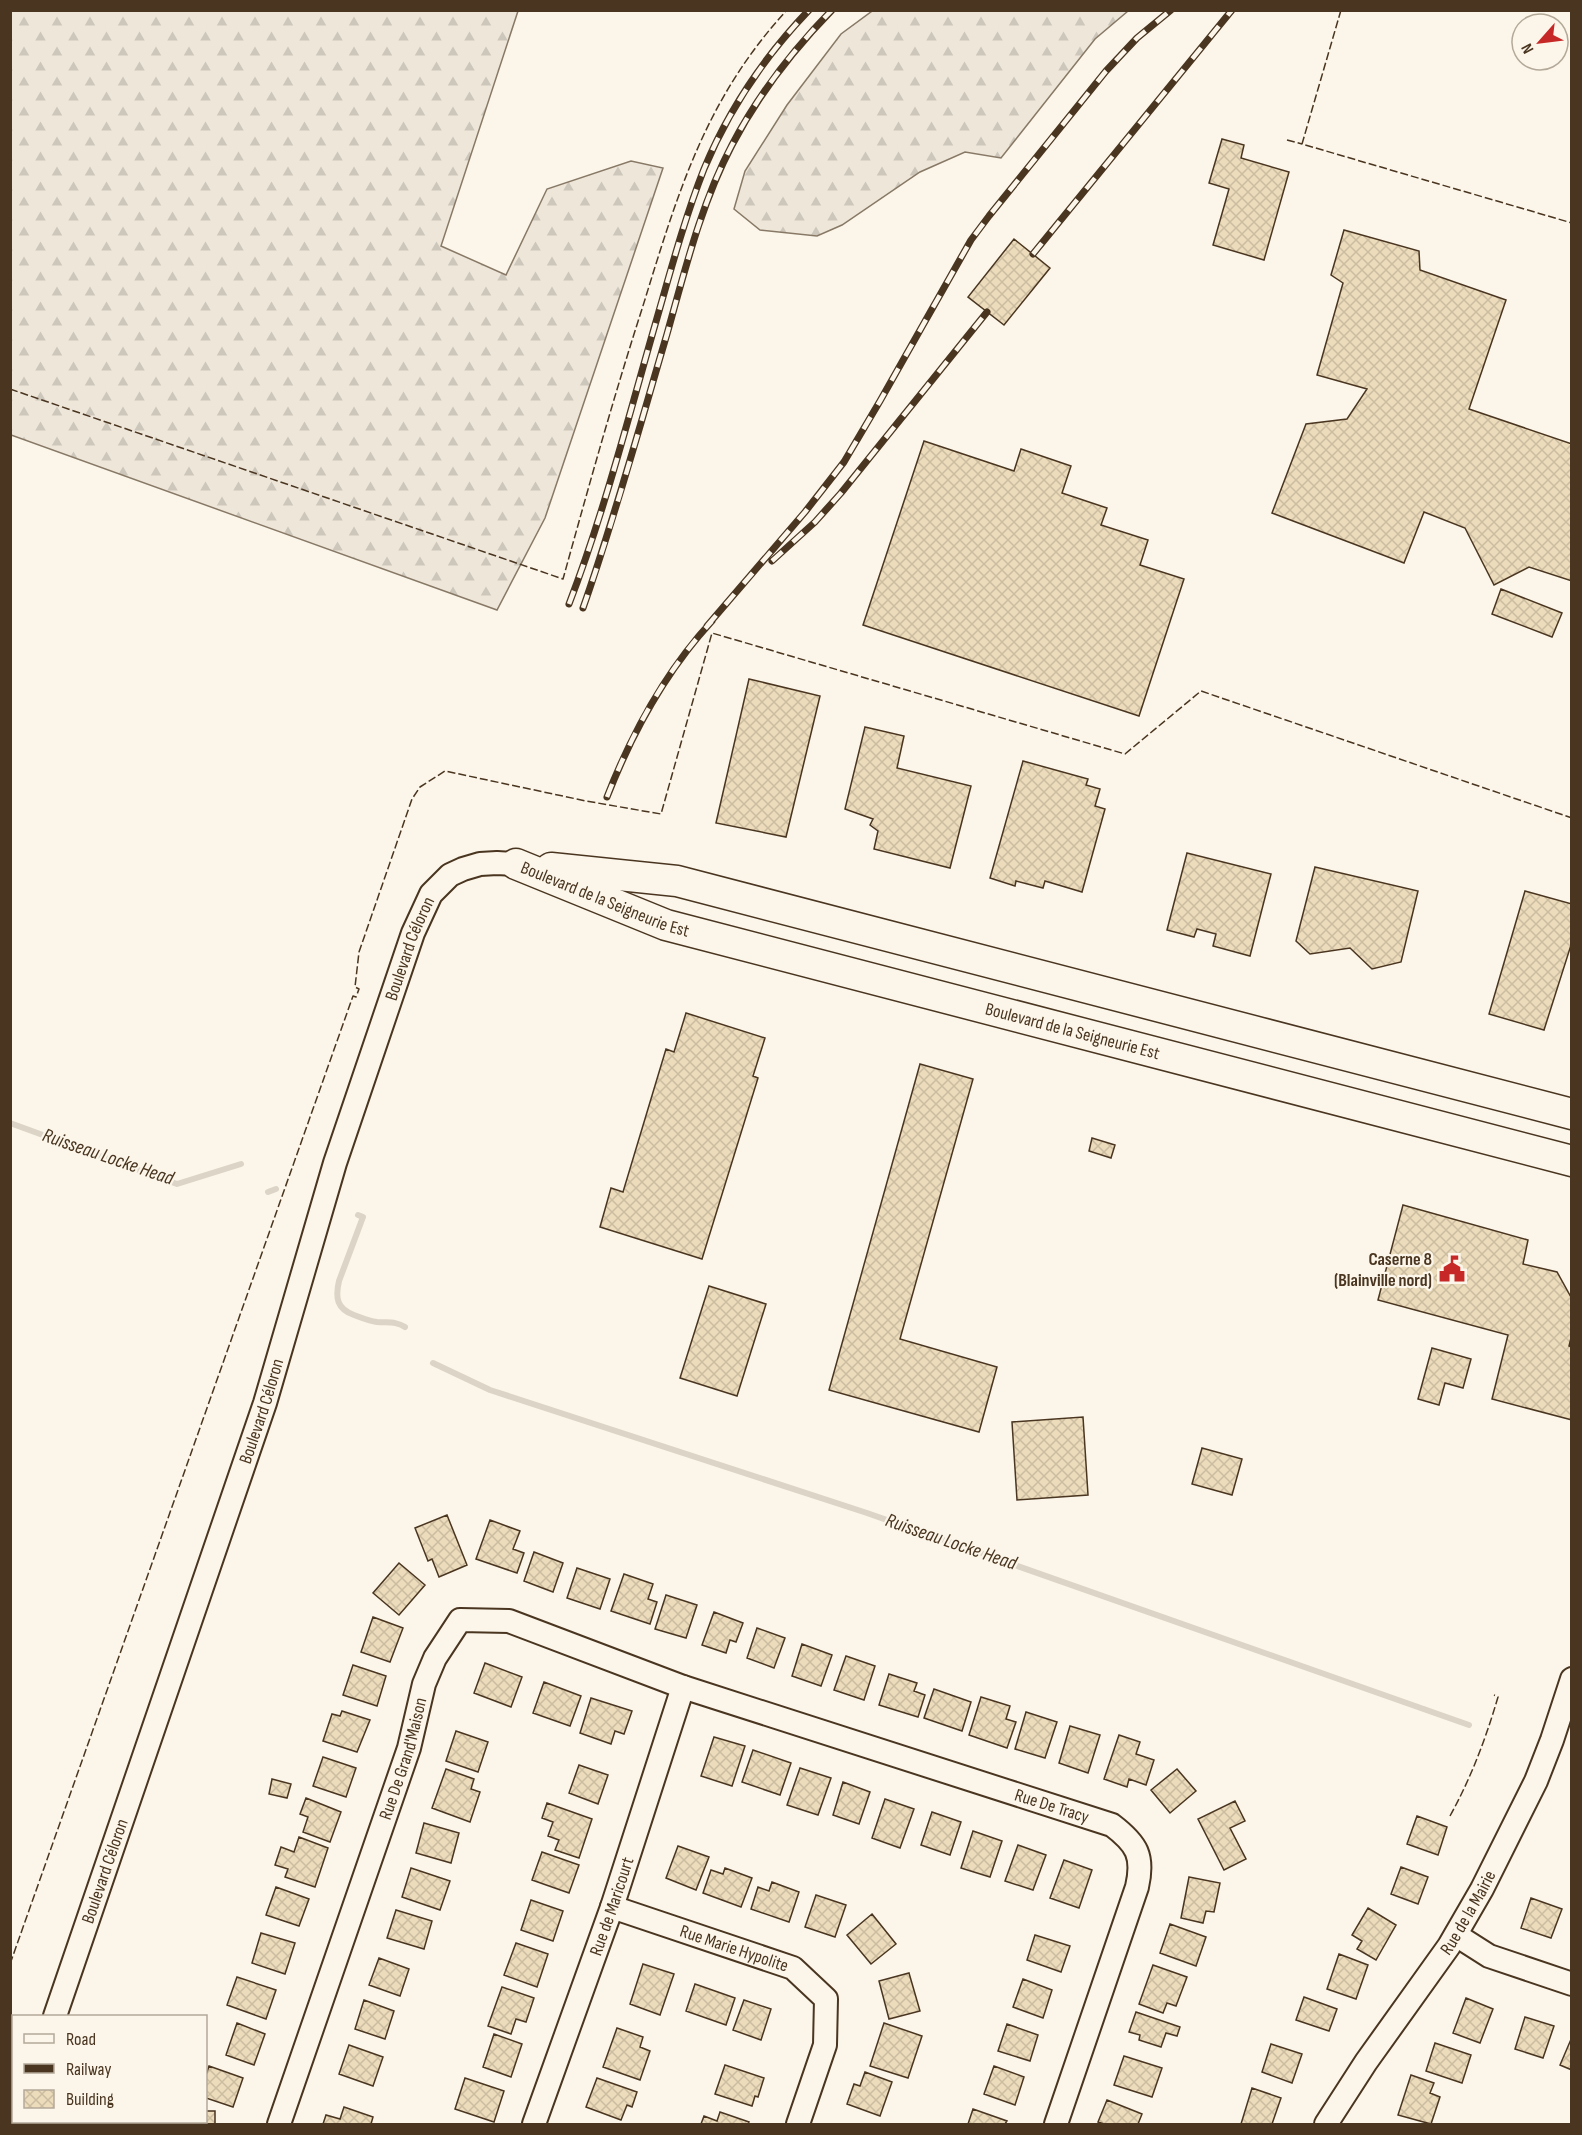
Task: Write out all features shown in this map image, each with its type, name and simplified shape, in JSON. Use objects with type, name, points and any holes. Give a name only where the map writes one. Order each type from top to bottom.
[{"type":"main road","name":"Boulevard de la Seigneurie Est","points":[[516,864],[677,881],[1572,1114]]},
{"type":"main road","name":"Boulevard de la Seigneurie Est","points":[[516,864],[666,925],[1572,1161]]},
{"type":"main road","points":[[827,966],[838,923]]},
{"type":"main road","points":[[1094,1036],[1105,993]]},
{"type":"main road","points":[[1169,1055],[1180,1013]]},
{"type":"main road","points":[[1332,1099],[1344,1055]]},
{"type":"main road","points":[[1397,1115],[1408,1071]]},
{"type":"street","name":"Boulevard Céloron","points":[[55,2015],[268,1394],[335,1164],[413,933],[431,894],[450,875],[480,864],[516,864]]},
{"type":"street","name":"Rue De Grand'Maison","points":[[279,2124],[409,1748],[424,1684],[435,1658],[460,1620],[509,1621],[683,1687]]},
{"type":"street","name":"Rue de la Mairie","points":[[1326,2124],[1366,2062],[1456,1935],[1482,1889],[1526,1803],[1552,1740],[1572,1679]]},
{"type":"street","name":"Rue de Maricourt","points":[[534,2124],[612,1906],[683,1687]]},
{"type":"street","name":"Rue De Tracy","points":[[683,1687],[1112,1825],[1127,1836],[1140,1857],[1137,1887],[1056,2124]]},
{"type":"street","name":"Rue Marie Hypolite","points":[[612,1906],[793,1968],[826,1999],[825,2045],[798,2124]]},
{"type":"street","points":[[1456,1935],[1489,1956],[1572,1984]]},
{"type":"green space","points":[[10,11],[518,11],[441,246],[506,275],[547,189],[631,161],[663,168],[545,518],[497,610],[11,435]]},
{"type":"green space","points":[[872,11],[1128,11],[1095,39],[1001,158],[965,152],[920,172],[842,225],[817,236],[760,230],[734,209],[745,171],[787,105],[841,34]]},
{"type":"building","points":[[1222,139],[1244,145],[1241,158],[1289,172],[1264,260],[1213,245],[1229,189],[1209,183]]},
{"type":"building","points":[[1344,230],[1419,251],[1420,270],[1506,300],[1469,409],[1572,444],[1572,581],[1529,567],[1494,585],[1465,528],[1424,512],[1404,563],[1272,513],[1306,424],[1347,419],[1367,389],[1317,375],[1343,283],[1331,275]]},
{"type":"building","points":[[1014,239],[1050,268],[1004,325],[968,297]]},
{"type":"building","points":[[924,441],[1014,471],[1021,449],[1071,466],[1062,493],[1107,508],[1101,525],[1148,540],[1140,565],[1184,579],[1139,716],[863,625]]},
{"type":"building","points":[[1501,589],[1562,613],[1552,637],[1492,614]]},
{"type":"building","points":[[749,679],[820,696],[786,837],[716,823]]},
{"type":"building","points":[[865,727],[904,736],[897,768],[971,786],[950,868],[874,849],[878,831],[870,825],[873,819],[845,809]]},
{"type":"building","points":[[1023,761],[1088,779],[1086,785],[1100,789],[1095,806],[1105,809],[1082,892],[1045,881],[1043,888],[1016,881],[1015,886],[990,878]]},
{"type":"building","points":[[1187,853],[1271,874],[1250,956],[1213,946],[1216,934],[1197,929],[1194,937],[1167,930]]},
{"type":"building","points":[[1315,867],[1418,891],[1401,962],[1372,969],[1350,948],[1310,954],[1296,941]]},
{"type":"building","points":[[1525,891],[1572,904],[1572,942],[1544,1030],[1489,1014]]},
{"type":"building","points":[[686,1013],[765,1038],[753,1076],[758,1078],[702,1259],[600,1227],[611,1188],[623,1192],[666,1049],[674,1052]]},
{"type":"building","points":[[920,1064],[973,1079],[900,1339],[997,1367],[979,1432],[829,1390]]},
{"type":"building","points":[[1092,1138],[1115,1145],[1111,1158],[1089,1151]]},
{"type":"building","points":[[1403,1205],[1528,1240],[1523,1264],[1557,1272],[1572,1299],[1572,1334],[1569,1346],[1572,1347],[1572,1420],[1492,1399],[1508,1335],[1378,1300]]},
{"type":"building","points":[[709,1286],[766,1304],[737,1396],[680,1378]]},
{"type":"building","points":[[1432,1348],[1471,1359],[1463,1388],[1445,1383],[1439,1405],[1418,1399]]},
{"type":"building","points":[[1083,1417],[1088,1495],[1017,1500],[1012,1422]]},
{"type":"building","points":[[1202,1448],[1242,1459],[1232,1495],[1192,1484]]},
{"type":"building","points":[[447,1515],[467,1565],[439,1577],[432,1559],[428,1561],[415,1528]]},
{"type":"building","points":[[490,1520],[520,1531],[513,1549],[524,1553],[517,1573],[476,1559]]},
{"type":"building","points":[[534,1552],[563,1563],[553,1592],[524,1581]]},
{"type":"building","points":[[399,1563],[425,1585],[399,1615],[373,1593]]},
{"type":"building","points":[[577,1568],[610,1579],[600,1609],[567,1598]]},
{"type":"building","points":[[624,1574],[653,1584],[648,1599],[657,1602],[650,1624],[611,1611]]},
{"type":"building","points":[[666,1595],[697,1605],[686,1638],[655,1629]]},
{"type":"building","points":[[714,1612],[743,1623],[736,1642],[730,1640],[726,1653],[702,1645]]},
{"type":"building","points":[[373,1617],[403,1628],[390,1662],[361,1652]]},
{"type":"building","points":[[757,1628],[785,1638],[774,1668],[747,1658]]},
{"type":"building","points":[[802,1644],[832,1655],[821,1686],[792,1676]]},
{"type":"building","points":[[846,1656],[875,1666],[864,1700],[834,1690]]},
{"type":"building","points":[[485,1663],[522,1677],[511,1707],[474,1693]]},
{"type":"building","points":[[353,1665],[386,1676],[377,1706],[343,1695]]},
{"type":"building","points":[[889,1674],[917,1683],[914,1691],[925,1695],[918,1717],[879,1705]]},
{"type":"building","points":[[544,1682],[581,1696],[570,1726],[533,1713]]},
{"type":"building","points":[[934,1689],[971,1702],[962,1731],[924,1718]]},
{"type":"building","points":[[981,1697],[1010,1706],[1006,1719],[1016,1722],[1007,1748],[969,1735]]},
{"type":"building","points":[[591,1698],[632,1711],[624,1734],[615,1731],[611,1744],[580,1733]]},
{"type":"building","points":[[342,1711],[370,1720],[357,1752],[323,1741],[332,1714],[340,1716]]},
{"type":"building","points":[[1026,1712],[1057,1722],[1045,1758],[1015,1749]]},
{"type":"building","points":[[1070,1726],[1100,1735],[1088,1773],[1059,1763]]},
{"type":"building","points":[[456,1731],[488,1742],[478,1772],[446,1761]]},
{"type":"building","points":[[1119,1735],[1140,1742],[1136,1754],[1154,1760],[1146,1785],[1129,1779],[1127,1787],[1104,1779]]},
{"type":"building","points":[[714,1737],[745,1746],[732,1786],[701,1776]]},
{"type":"building","points":[[753,1750],[791,1763],[780,1795],[742,1782]]},
{"type":"building","points":[[323,1757],[356,1768],[346,1797],[313,1786]]},
{"type":"building","points":[[579,1765],[608,1775],[598,1804],[569,1793]]},
{"type":"building","points":[[800,1768],[831,1778],[818,1815],[787,1805]]},
{"type":"building","points":[[446,1769],[474,1779],[471,1789],[480,1792],[470,1822],[432,1808]]},
{"type":"building","points":[[1177,1769],[1196,1791],[1170,1813],[1151,1790]]},
{"type":"building","points":[[272,1779],[291,1784],[287,1798],[269,1794]]},
{"type":"building","points":[[843,1782],[870,1792],[859,1824],[833,1815]]},
{"type":"building","points":[[306,1798],[341,1812],[330,1842],[303,1832],[308,1817],[300,1814]]},
{"type":"building","points":[[885,1799],[914,1809],[900,1848],[872,1838]]},
{"type":"building","points":[[1235,1801],[1245,1821],[1230,1828],[1246,1859],[1224,1870],[1198,1819]]},
{"type":"building","points":[[547,1803],[592,1819],[579,1858],[555,1850],[559,1840],[548,1836],[553,1822],[542,1818]]},
{"type":"building","points":[[932,1812],[961,1822],[950,1855],[921,1845]]},
{"type":"building","points":[[1417,1816],[1447,1827],[1438,1855],[1407,1844]]},
{"type":"building","points":[[424,1823],[459,1833],[451,1863],[416,1853]]},
{"type":"building","points":[[973,1831],[1002,1841],[990,1877],[961,1868]]},
{"type":"building","points":[[299,1837],[328,1848],[315,1887],[285,1877],[288,1869],[275,1865],[281,1847],[294,1852]]},
{"type":"building","points":[[1018,1845],[1046,1855],[1033,1890],[1005,1881]]},
{"type":"building","points":[[678,1846],[709,1857],[696,1890],[666,1878]]},
{"type":"building","points":[[542,1852],[579,1865],[569,1893],[532,1880]]},
{"type":"building","points":[[1064,1860],[1092,1870],[1079,1908],[1050,1898]]},
{"type":"building","points":[[1401,1867],[1428,1877],[1418,1904],[1391,1894]]},
{"type":"building","points":[[411,1868],[450,1881],[440,1910],[402,1897]]},
{"type":"building","points":[[725,1868],[752,1878],[741,1907],[703,1893],[711,1870],[723,1874]]},
{"type":"building","points":[[1189,1877],[1220,1883],[1214,1912],[1206,1911],[1203,1923],[1181,1918]]},
{"type":"building","points":[[772,1882],[799,1892],[789,1922],[751,1909],[758,1887],[769,1891]]},
{"type":"building","points":[[276,1887],[309,1899],[299,1926],[266,1915]]},
{"type":"building","points":[[816,1895],[846,1905],[835,1937],[805,1927]]},
{"type":"building","points":[[1531,1898],[1562,1909],[1551,1938],[1521,1928]]},
{"type":"building","points":[[531,1900],[563,1911],[553,1941],[521,1930]]},
{"type":"building","points":[[1368,1908],[1396,1925],[1376,1960],[1357,1949],[1362,1941],[1352,1935]]},
{"type":"building","points":[[396,1910],[432,1921],[424,1949],[387,1938]]},
{"type":"building","points":[[872,1914],[896,1944],[871,1964],[847,1935]]},
{"type":"building","points":[[1170,1924],[1206,1937],[1196,1966],[1160,1953]]},
{"type":"building","points":[[261,1933],[295,1943],[285,1974],[252,1963]]},
{"type":"building","points":[[1035,1935],[1070,1946],[1061,1972],[1027,1960]]},
{"type":"building","points":[[516,1943],[548,1954],[537,1987],[504,1975]]},
{"type":"building","points":[[1339,1954],[1368,1965],[1356,1999],[1327,1989]]},
{"type":"building","points":[[379,1958],[409,1969],[400,1996],[369,1985]]},
{"type":"building","points":[[643,1964],[674,1974],[660,2015],[630,2004]]},
{"type":"building","points":[[1153,1965],[1187,1977],[1176,2006],[1167,2003],[1163,2013],[1139,2004]]},
{"type":"building","points":[[909,1973],[920,2011],[889,2019],[879,1981]]},
{"type":"building","points":[[237,1977],[276,1990],[266,2019],[227,2005]]},
{"type":"building","points":[[1023,1979],[1052,1990],[1043,2018],[1013,2007]]},
{"type":"building","points":[[695,1984],[735,1998],[726,2025],[686,2011]]},
{"type":"building","points":[[502,1987],[534,1998],[526,2022],[516,2019],[511,2034],[488,2026]]},
{"type":"building","points":[[1304,1997],[1337,2009],[1329,2031],[1296,2020]]},
{"type":"building","points":[[1466,1998],[1493,2009],[1480,2043],[1453,2033]]},
{"type":"building","points":[[364,2000],[394,2011],[385,2039],[355,2029]]},
{"type":"building","points":[[744,2000],[771,2009],[761,2040],[733,2030]]},
{"type":"building","points":[[1136,2012],[1180,2027],[1177,2036],[1166,2033],[1161,2047],[1139,2040],[1140,2035],[1129,2032]]},
{"type":"building","points":[[1525,2017],[1554,2026],[1543,2058],[1515,2049]]},
{"type":"building","points":[[237,2023],[265,2034],[254,2065],[226,2055]]},
{"type":"building","points":[[884,2023],[922,2036],[908,2078],[870,2066]]},
{"type":"building","points":[[1007,2024],[1038,2035],[1030,2061],[998,2051]]},
{"type":"building","points":[[617,2028],[643,2037],[640,2047],[650,2051],[640,2080],[603,2067]]},
{"type":"building","points":[[494,2034],[522,2044],[511,2077],[483,2067]]},
{"type":"building","points":[[1572,2037],[1572,2070],[1560,2065]]},
{"type":"building","points":[[1435,2043],[1471,2055],[1462,2083],[1426,2071]]},
{"type":"building","points":[[1271,2044],[1302,2054],[1292,2083],[1262,2072]]},
{"type":"building","points":[[349,2045],[383,2057],[373,2086],[339,2074]]},
{"type":"building","points":[[1124,2056],[1162,2068],[1152,2097],[1114,2085]]},
{"type":"building","points":[[725,2065],[764,2078],[758,2097],[755,2096],[752,2106],[715,2094]]},
{"type":"building","points":[[209,2066],[243,2078],[233,2107],[207,2098]]},
{"type":"building","points":[[994,2066],[1024,2077],[1015,2105],[984,2094]]},
{"type":"building","points":[[865,2072],[892,2082],[880,2116],[847,2104],[854,2084],[860,2086]]},
{"type":"building","points":[[1411,2075],[1434,2083],[1430,2093],[1440,2097],[1431,2124],[1398,2115]]},
{"type":"building","points":[[465,2078],[504,2091],[494,2122],[455,2109]]},
{"type":"building","points":[[597,2078],[637,2092],[632,2107],[627,2105],[621,2120],[586,2107]]},
{"type":"building","points":[[1252,2088],[1281,2098],[1272,2124],[1241,2124]]},
{"type":"building","points":[[1107,2100],[1142,2114],[1138,2124],[1098,2122]]},
{"type":"building","points":[[344,2107],[373,2117],[371,2124],[323,2124],[326,2115],[340,2119]]},
{"type":"building","points":[[973,2109],[1007,2121],[1005,2124],[968,2124]]},
{"type":"building","points":[[207,2111],[215,2111],[215,2124],[173,2124],[207,2123]]},
{"type":"building","points":[[720,2112],[749,2122],[748,2124],[701,2124],[704,2116],[717,2121]]},
{"type":"waterway","name":"Ruisseau Locke Head","points":[[10,1123],[177,1184],[241,1164]]},
{"type":"waterway","name":"Ruisseau Locke Head","points":[[268,1192],[276,1189]]},
{"type":"waterway","name":"Ruisseau Locke Head","points":[[358,1215],[363,1217],[339,1281],[337,1293],[339,1302],[348,1313],[374,1322],[395,1323],[405,1327]]},
{"type":"waterway","name":"Ruisseau Locke Head","points":[[433,1363],[490,1390],[867,1513],[1469,1725]]},
{"type":"railway","points":[[569,604],[604,501],[678,247],[704,169],[724,126],[749,85],[777,46],[809,10]]},
{"type":"railway","points":[[583,608],[606,540],[711,190],[732,145],[765,91],[803,41],[832,10]]},
{"type":"railway","points":[[707,626],[805,512],[844,462],[971,240],[989,216],[1106,71],[1137,38],[1171,10]]},
{"type":"railway","points":[[1033,254],[1232,10]]},
{"type":"railway","points":[[772,561],[815,522],[841,493],[987,312]]},
{"type":"railway","points":[[607,797],[627,750],[651,704],[679,661],[712,621]]},
{"type":"fence","points":[[10,389],[563,579],[621,376],[681,188],[696,151],[734,79],[758,44],[787,10]]},
{"type":"fence","points":[[1341,10],[1302,144],[1572,223]]},
{"type":"fence","points":[[1287,140],[1302,144]]},
{"type":"fence","points":[[10,1964],[353,996],[356,997],[359,989],[355,987],[359,952],[412,799],[420,787],[445,771],[586,801],[661,814],[712,633],[1125,754],[1201,691],[1572,818]]},
{"type":"fence","points":[[1450,1816],[1483,1743],[1498,1697],[1494,1695]]},
{"type":"place","name":"Caserne 8 (Blainville nord)","points":[[1452,1269]]}]
